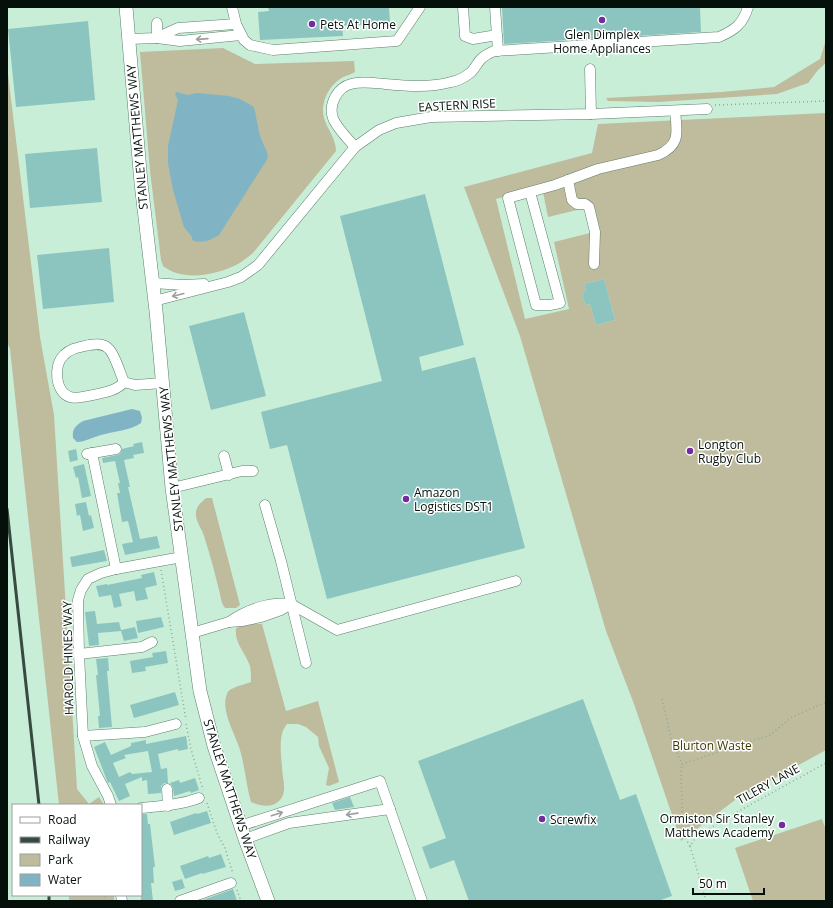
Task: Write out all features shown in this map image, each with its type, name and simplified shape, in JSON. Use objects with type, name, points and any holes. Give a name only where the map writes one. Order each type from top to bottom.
[{"type":"main road","name":"STANLEY MATTHEWS WAY","points":[[126,7],[141,183],[163,382],[172,488],[200,691],[209,728],[240,826],[268,901]]},
{"type":"street","points":[[232,7],[236,24],[244,40],[250,45],[273,50],[397,41],[420,7]]},
{"type":"street","points":[[463,7],[465,36],[473,39],[497,35]]},
{"type":"street","points":[[495,7],[498,51]]},
{"type":"street","points":[[354,147],[333,119],[332,112],[332,105],[336,95],[344,87],[351,84],[362,82],[408,86],[441,85],[453,82],[471,72],[486,54],[498,51],[719,37],[729,33],[738,26],[745,18],[748,7]]},
{"type":"street","points":[[157,23],[157,38]]},
{"type":"street","points":[[157,38],[178,28],[236,24]]},
{"type":"street","points":[[128,39],[157,38],[180,41],[241,35]]},
{"type":"street","points":[[590,69],[591,114]]},
{"type":"street","name":"EASTERN RISE","points":[[154,301],[228,282],[241,277],[258,264],[354,147],[379,130],[396,123],[431,117],[591,114],[707,109]]},
{"type":"street","points":[[530,192],[560,303],[536,305],[508,198],[568,180],[598,169],[668,151],[673,146],[677,130],[675,111]]},
{"type":"street","points":[[568,180],[572,200],[576,204],[585,204],[589,207],[594,232],[594,264]]},
{"type":"street","name":"EASTERN RISE","points":[[153,284],[184,285],[228,282]]},
{"type":"street","points":[[101,344],[108,348],[112,353],[124,382],[115,389],[82,397],[69,397],[64,394],[58,383],[57,376],[59,363],[64,355],[76,348],[101,344]]},
{"type":"street","points":[[124,382],[135,385],[163,382]]},
{"type":"street","points":[[116,449],[89,454],[116,569]]},
{"type":"street","points":[[224,456],[228,475]]},
{"type":"street","points":[[172,488],[242,472],[253,472]]},
{"type":"street","points":[[264,505],[271,526],[306,663]]},
{"type":"street","name":"HAROLD HINES WAY","points":[[111,804],[92,766],[83,736],[78,600],[81,590],[88,579],[101,573],[182,556]]},
{"type":"street","points":[[192,633],[229,622],[239,615],[258,607],[282,603],[291,604],[337,630],[516,581]]},
{"type":"street","points":[[79,654],[142,647],[152,642]]},
{"type":"street","points":[[83,736],[145,732],[176,724]]},
{"type":"street","points":[[240,826],[380,781],[422,901]]},
{"type":"street","points":[[167,789],[168,806]]},
{"type":"street","points":[[142,808],[168,806],[188,802],[202,795]]},
{"type":"street","points":[[245,839],[289,823],[390,809]]},
{"type":"street","points":[[182,901],[233,882]]},
{"type":"path","points":[[707,109],[708,105],[826,101]]},
{"type":"path","points":[[159,561],[186,722],[202,795],[217,833],[225,848],[233,882],[241,901]]},
{"type":"path","points":[[662,699],[672,742],[682,764],[683,834],[690,846],[706,901]]},
{"type":"path","points":[[682,764],[770,735],[792,717],[826,702]]},
{"type":"path","name":"TILERY LANE","points":[[690,846],[696,837],[728,816],[826,763]]},
{"type":"green space","points":[[826,40],[826,63],[818,70],[808,83],[777,94],[659,102],[608,101],[606,98],[722,92],[774,87],[820,59]]},
{"type":"green space","points":[[223,48],[255,64],[354,61],[355,72],[336,82],[326,96],[324,102],[324,118],[335,142],[336,151],[253,253],[230,268],[210,274],[180,274],[163,266],[161,260],[150,171],[140,52]]},
{"type":"green space","points":[[7,66],[40,337],[54,415],[77,789],[89,804],[59,804],[10,349],[7,342]]},
{"type":"green space","name":"Longton Rugby Club","points":[[826,113],[826,750],[735,800],[681,841],[634,704],[606,631],[520,336],[464,187],[592,153],[598,124]],"holes":[[[542,187],[548,217],[585,208],[590,233],[554,242],[569,309],[525,319],[496,199]],[[604,279],[615,320],[596,325],[590,304],[585,305],[582,292],[586,291],[584,284]]]},
{"type":"green space","points":[[206,498],[212,498],[240,605],[236,608],[225,608],[222,603],[207,544],[197,519],[197,508]]},
{"type":"green space","points":[[245,624],[262,624],[286,711],[318,701],[339,782],[329,786],[326,785],[329,768],[319,746],[318,737],[306,727],[298,724],[287,724],[282,733],[281,739],[284,785],[283,795],[277,803],[269,806],[251,802],[240,750],[229,723],[225,701],[228,692],[234,688],[251,682],[250,666],[238,643],[236,633],[236,628]]},
{"type":"green space","points":[[99,797],[103,804],[89,804]]},
{"type":"green space","points":[[822,819],[826,830],[826,901],[753,901],[735,848]]},
{"type":"green space","points":[[69,896],[114,896],[114,901],[69,901]]},
{"type":"water","points":[[177,92],[187,95],[197,93],[229,96],[240,99],[254,107],[260,136],[267,152],[268,158],[219,235],[206,241],[199,242],[192,240],[192,237],[184,227],[173,190],[168,163],[168,146],[178,100],[175,94]]},
{"type":"water","points":[[132,409],[140,411],[142,418],[141,423],[136,426],[80,442],[77,442],[73,438],[75,428],[83,421]]},
{"type":"building","name":"Pets At Home","points":[[268,7],[389,7],[390,23],[342,26],[343,36],[260,40],[258,12],[269,11]]},
{"type":"building","name":"Glen Dimplex Home Appliances","points":[[502,7],[700,7],[701,32],[504,44]]},
{"type":"building","points":[[88,21],[95,100],[16,107],[8,29]]},
{"type":"building","points":[[97,148],[102,202],[30,208],[25,154]]},
{"type":"building","name":"Amazon Logistics DST1","points":[[425,194],[464,345],[419,357],[422,371],[475,357],[525,548],[327,599],[287,445],[270,449],[261,412],[382,381],[340,216]]},
{"type":"building","points":[[109,248],[114,302],[43,309],[37,255]]},
{"type":"building","points":[[604,279],[615,320],[596,325],[590,304],[585,305],[582,292],[586,291],[584,284]]},
{"type":"building","points":[[244,312],[266,396],[211,410],[189,326]]},
{"type":"building","points":[[142,442],[144,453],[133,455],[134,458],[124,460],[130,487],[128,487],[140,539],[157,536],[160,548],[125,555],[122,544],[133,542],[128,521],[122,522],[117,493],[120,493],[118,483],[120,483],[115,461],[103,463],[102,458],[120,454],[122,449]]},
{"type":"building","points":[[76,449],[78,460],[70,462],[68,451]]},
{"type":"building","points":[[84,464],[91,496],[82,498],[78,477],[76,478],[73,467]]},
{"type":"building","points":[[86,502],[89,516],[91,515],[94,528],[83,531],[80,515],[77,516],[75,504]]},
{"type":"building","points":[[104,550],[107,561],[72,567],[70,557]]},
{"type":"building","points":[[154,572],[157,585],[145,588],[148,599],[136,601],[134,591],[119,594],[122,606],[114,608],[111,595],[99,597],[96,586],[142,578],[141,575]]},
{"type":"building","points":[[95,611],[97,624],[119,622],[121,630],[135,627],[138,638],[124,641],[121,631],[98,633],[99,645],[89,646],[85,612]]},
{"type":"building","points":[[161,617],[164,627],[138,633],[136,621]]},
{"type":"building","points":[[166,651],[168,663],[145,667],[146,671],[132,673],[130,661],[153,657],[152,653]]},
{"type":"building","points":[[108,658],[109,671],[107,671],[112,727],[99,728],[98,716],[100,716],[96,659]]},
{"type":"building","points":[[175,692],[179,705],[134,718],[130,705]]},
{"type":"building","name":"Screwfix","points":[[583,699],[620,800],[636,794],[672,896],[658,901],[469,901],[454,860],[430,869],[422,847],[446,838],[418,761]]},
{"type":"building","points":[[186,736],[188,749],[178,751],[178,749],[158,754],[161,769],[167,768],[168,783],[164,783],[161,786],[161,793],[148,794],[147,780],[142,781],[142,777],[125,784],[130,796],[119,801],[110,782],[108,783],[94,747],[105,742],[111,755],[131,746],[131,743],[146,740],[146,744]],"holes":[[[148,751],[152,772],[132,774],[130,772],[119,777],[113,763],[126,758],[124,755]]]},
{"type":"building","points":[[195,778],[199,790],[174,796],[173,788],[170,783],[179,780],[180,783]]},
{"type":"building","points":[[350,797],[354,807],[335,810],[332,803]]},
{"type":"building","points":[[207,811],[211,823],[174,835],[170,822],[196,813]]},
{"type":"building","points":[[142,814],[147,814],[148,824],[150,824],[155,867],[153,867],[154,883],[151,883],[153,901],[141,901]]},
{"type":"building","points":[[221,854],[226,867],[185,879],[180,866],[208,856],[209,858]]},
{"type":"building","points":[[182,879],[185,888],[175,891],[172,882]]},
{"type":"building","points":[[233,889],[237,901],[200,901]]},
{"type":"railway","points":[[7,509],[39,804]]},
{"type":"railway","points":[[49,896],[49,901]]},
{"type":"place","name":"Glen Dimplex Home Appliances","points":[[602,20]]},
{"type":"place","name":"Pets At Home","points":[[312,24]]},
{"type":"place","name":"Longton Rugby Club","points":[[690,451]]},
{"type":"place","name":"Amazon Logistics DST1","points":[[406,499]]},
{"type":"place","name":"Screwfix","points":[[542,819]]},
{"type":"place","name":"Ormiston Sir Stanley Matthews Academy","points":[[782,825]]},
{"type":"park label","name":"Blurton Waste","points":[[712,745]]}]
